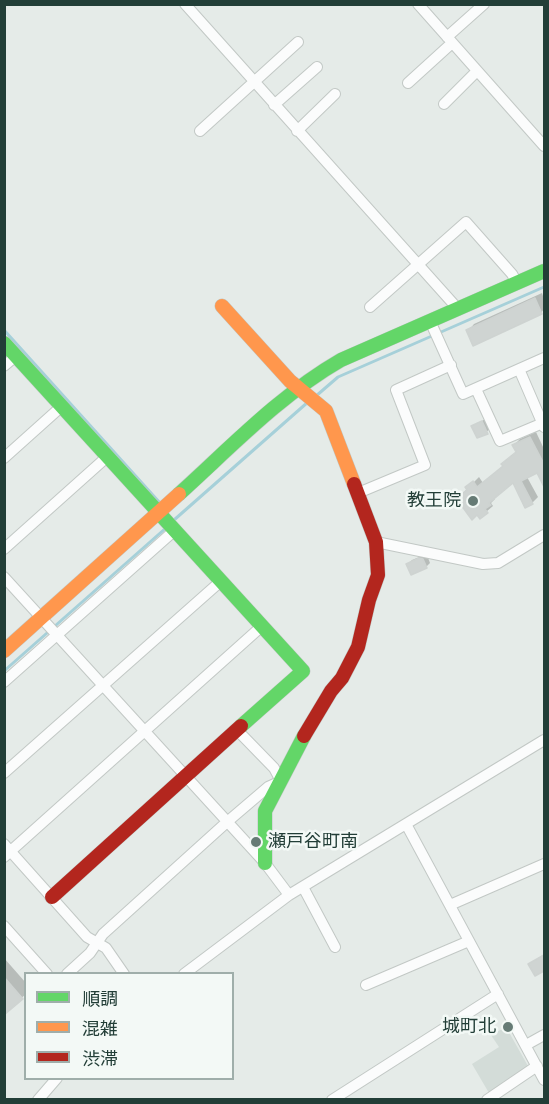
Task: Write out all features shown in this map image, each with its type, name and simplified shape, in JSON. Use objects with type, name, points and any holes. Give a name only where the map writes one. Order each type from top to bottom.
[{"type":"street","points":[[185,4],[458,309]]},
{"type":"street","points":[[418,4],[544,146]]},
{"type":"street","points":[[408,83],[484,4]]},
{"type":"street","points":[[200,131],[298,42]]},
{"type":"street","points":[[274,105],[317,67]]},
{"type":"street","points":[[444,104],[477,71]]},
{"type":"street","points":[[297,131],[335,94]]},
{"type":"street","points":[[370,308],[466,222],[512,274],[517,283]]},
{"type":"street","points":[[4,651],[320,372],[341,360],[544,271]]},
{"type":"street","points":[[222,306],[290,381],[326,411],[376,542],[378,575],[369,600],[358,647],[342,678],[312,720],[265,810],[265,863]]},
{"type":"street","points":[[430,321],[463,393],[544,358]]},
{"type":"street","points":[[4,343],[303,671],[52,897]]},
{"type":"street","points":[[4,366],[16,356]]},
{"type":"street","points":[[358,493],[425,465],[396,390],[451,365]]},
{"type":"street","points":[[476,388],[500,441],[544,425],[519,369]]},
{"type":"street","points":[[4,458],[62,406]]},
{"type":"street","points":[[4,549],[108,456]]},
{"type":"street","points":[[4,682],[175,530]]},
{"type":"street","points":[[376,542],[483,564],[498,563],[544,535]]},
{"type":"street","points":[[4,577],[265,863],[289,895]]},
{"type":"street","points":[[4,773],[221,580]]},
{"type":"street","points":[[123,972],[105,948],[87,937],[7,851],[262,626]]},
{"type":"street","points":[[238,731],[274,768],[281,781]]},
{"type":"street","points":[[187,972],[289,895],[544,740]]},
{"type":"street","points":[[69,972],[97,944],[103,934],[227,822],[268,787],[281,781]]},
{"type":"street","points":[[406,824],[544,1080]]},
{"type":"street","points":[[450,905],[544,864]]},
{"type":"street","points":[[303,887],[334,946]]},
{"type":"street","points":[[4,926],[44,972]]},
{"type":"street","points":[[366,985],[469,941]]},
{"type":"street","points":[[332,1100],[498,994]]},
{"type":"street","points":[[526,1045],[544,1035]]},
{"type":"street","points":[[487,1100],[537,1066]]},
{"type":"street","points":[[38,1100],[55,1080]]},
{"type":"shaded area","points":[[506,1027],[528,1066],[489,1093],[472,1064],[499,1047],[491,1035]]},
{"type":"building","points":[[535,298],[542,314],[473,346],[466,330]]},
{"type":"building","points":[[482,421],[488,434],[477,438],[471,426]]},
{"type":"building","points":[[530,437],[544,464],[544,487],[537,473],[521,481],[533,504],[525,508],[513,483],[489,503],[491,505],[485,509],[488,513],[480,519],[477,515],[472,520],[456,498],[467,490],[465,487],[473,481],[477,487],[503,466],[501,464],[516,452],[512,445]]},
{"type":"building","points":[[419,558],[423,559],[427,568],[411,575],[406,564]]},
{"type":"building","points":[[544,955],[544,971],[535,976],[528,964]]},
{"type":"building","points":[[4,977],[23,999],[4,1015]]},
{"type":"waterway","points":[[316,396],[338,377],[544,287]]},
{"type":"waterway","points":[[4,330],[160,503]]},
{"type":"waterway","points":[[174,520],[308,402]]},
{"type":"waterway","points":[[4,671],[167,527]]},
{"type":"traffic: fast","points":[[179,494],[276,406],[341,360],[544,271]]},
{"type":"traffic: fast","points":[[4,343],[303,671],[241,726]]},
{"type":"traffic: fast","points":[[265,863],[265,811],[304,736]]},
{"type":"traffic: slow","points":[[222,306],[290,381],[326,411],[354,484]]},
{"type":"traffic: slow","points":[[4,651],[179,494]]},
{"type":"traffic: jam","points":[[304,736],[331,691],[342,678],[358,647],[369,600],[378,575],[376,542],[354,484]]},
{"type":"traffic: jam","points":[[52,897],[241,726]]},
{"type":"place","name":"教王院","points":[[473,501]]},
{"type":"place","name":"瀬戸谷町南","points":[[256,842]]},
{"type":"place","name":"城町北","points":[[508,1027]]}]
